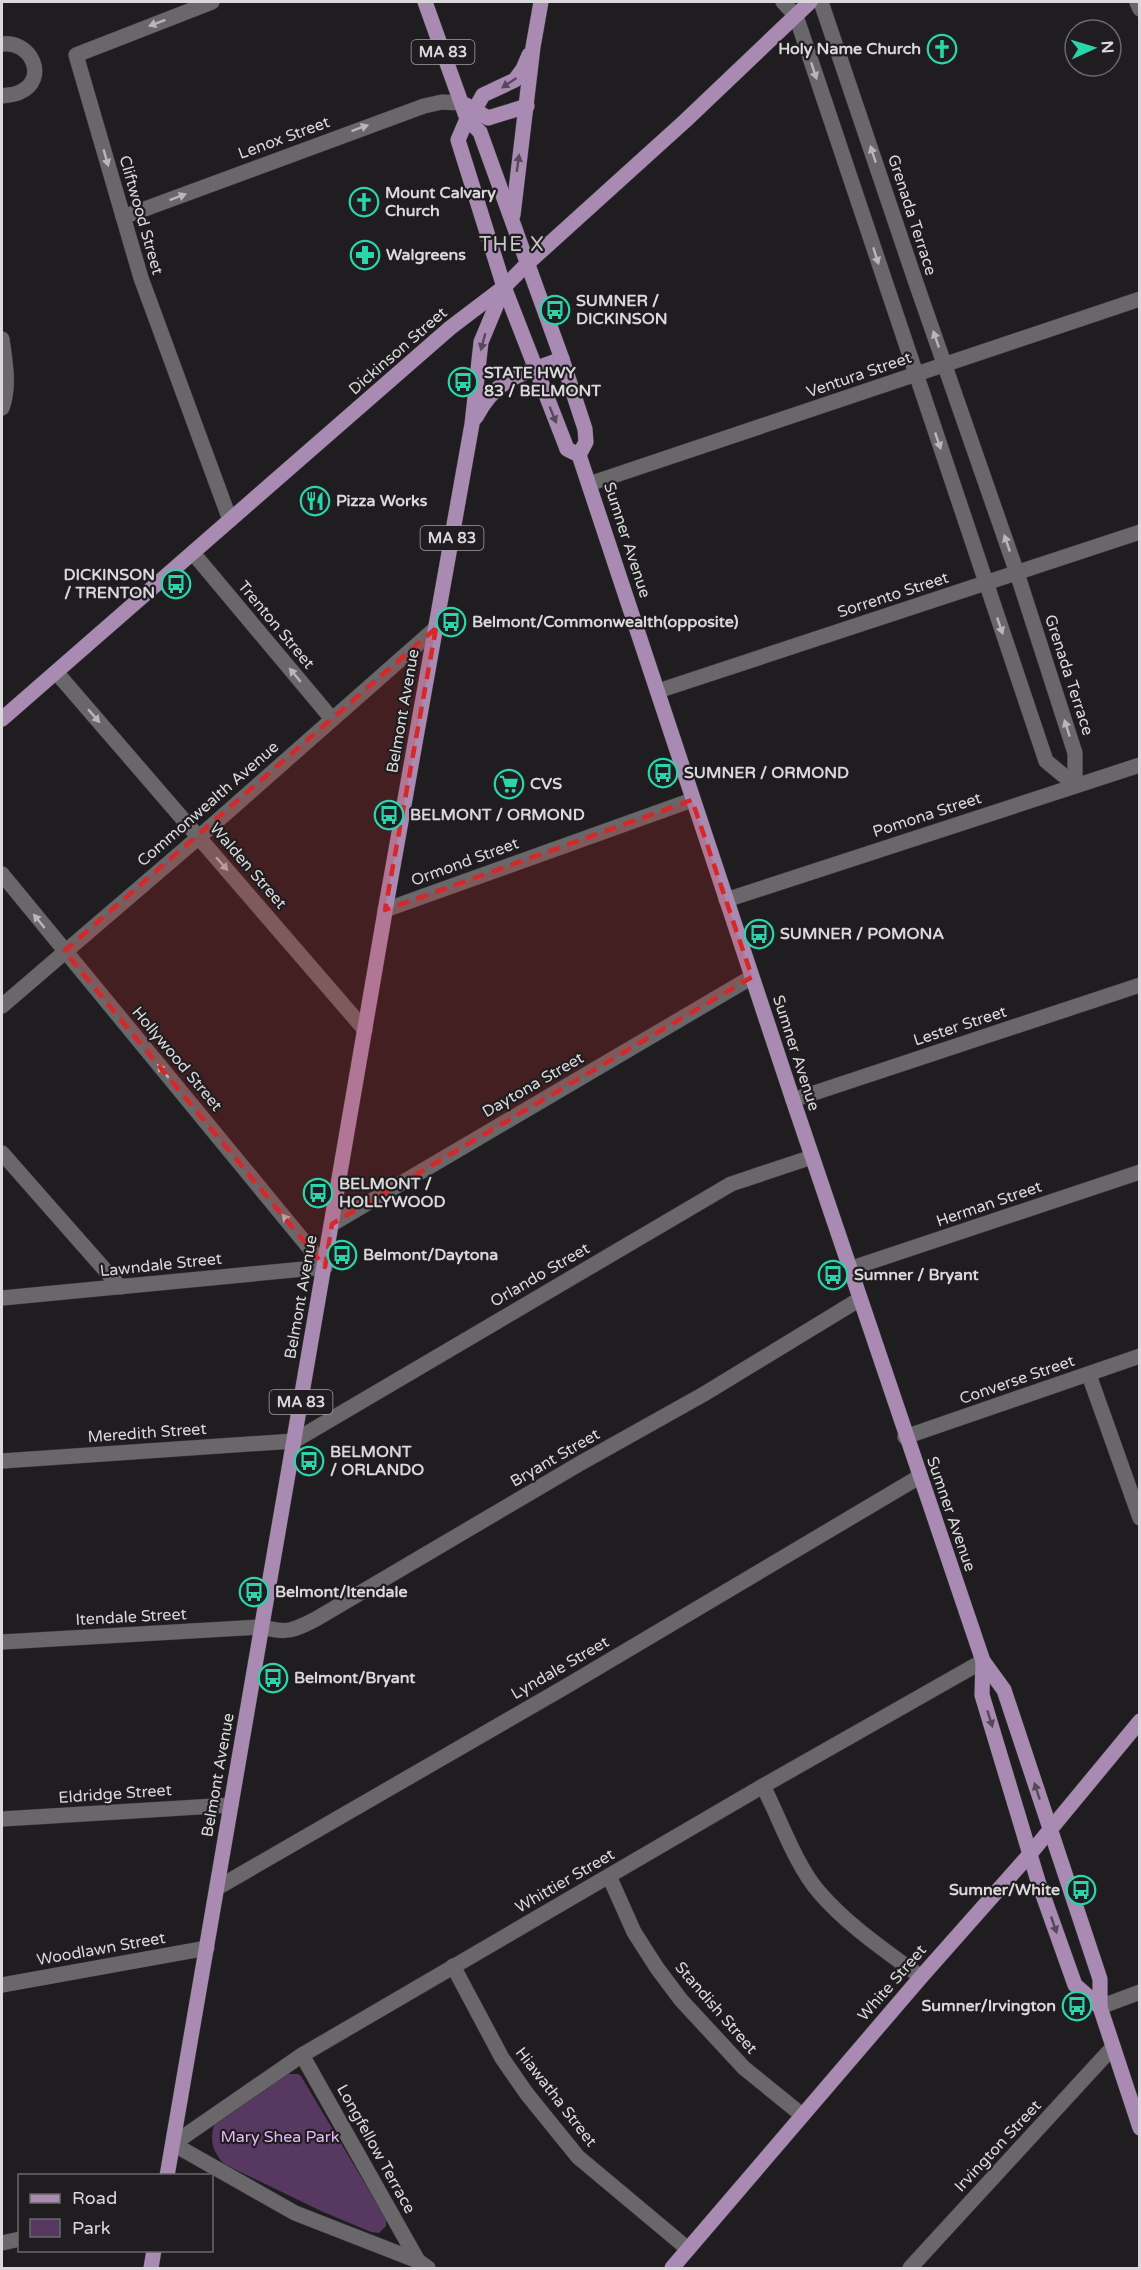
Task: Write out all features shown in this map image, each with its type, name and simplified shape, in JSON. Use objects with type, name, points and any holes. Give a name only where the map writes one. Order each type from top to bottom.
[{"type":"main road","name":"Sumner Avenue","points":[[426,2],[460,103],[471,114],[480,132],[562,359],[585,429],[586,442],[579,455]]},
{"type":"main road","points":[[513,221],[533,47],[541,2]]},
{"type":"main road","name":"Dickinson Street","points":[[2,718],[450,328],[504,287],[685,121],[810,2]]},
{"type":"main road","points":[[527,106],[488,118],[471,114],[483,95],[515,80],[533,47]]},
{"type":"main road","name":"Sumner Avenue","points":[[471,114],[458,140],[504,287],[567,449],[579,455],[905,1437],[983,1661],[1004,1690],[1100,1979],[1100,2007],[1140,2128]]},
{"type":"main road","name":"Belmont Avenue","points":[[167,2174],[385,910],[472,424],[481,342],[504,287]]},
{"type":"main road","name":"Belmont Avenue","points":[[472,424],[486,398],[502,383],[562,359]]},
{"type":"main road","name":"Sumner Avenue","points":[[983,1661],[982,1695],[1030,1854],[1075,1985],[1100,2007]]},
{"type":"main road","name":"White Street","points":[[672,2268],[921,1977],[1030,1854],[1140,1721]]},
{"type":"main road","points":[[151,2268],[154,2252]]},
{"type":"street","name":"Cliftwood Street","points":[[212,2],[76,55],[141,278],[230,520]]},
{"type":"street","points":[[783,2],[796,16],[1046,761],[1075,785]]},
{"type":"street","name":"Grenada Terrace","points":[[822,2],[1017,573],[1075,753],[1075,785]]},
{"type":"street","points":[[1137,2],[1140,9]]},
{"type":"street","points":[[2,44],[18,45],[28,52],[34,76],[30,86],[19,93],[2,96]]},
{"type":"street","name":"Lenox Street","points":[[123,217],[424,106],[442,102],[460,103]]},
{"type":"street","name":"Ventura Street","points":[[589,484],[1140,299]]},
{"type":"street","points":[[2,339],[6,379],[2,408]]},
{"type":"street","name":"Sorrento Street","points":[[658,691],[1140,532]]},
{"type":"street","name":"Trenton Street","points":[[193,554],[332,719]]},
{"type":"street","name":"Commonwealth Avenue","points":[[2,1006],[199,837],[436,628]]},
{"type":"street","name":"Walden Street","points":[[56,672],[365,1030]]},
{"type":"street","name":"Pomona Street","points":[[726,900],[1140,765]]},
{"type":"street","name":"Ormond Street","points":[[385,910],[692,800]]},
{"type":"street","name":"Hollywood Street","points":[[2,874],[325,1267]]},
{"type":"street","name":"Daytona Street","points":[[332,1224],[752,977]]},
{"type":"street","name":"Lester Street","points":[[792,1100],[1140,985]]},
{"type":"street","points":[[2,1153],[120,1287]]},
{"type":"street","name":"Orlando Street","points":[[294,1441],[731,1184],[812,1157]]},
{"type":"street","name":"Herman Street","points":[[849,1269],[1140,1172]]},
{"type":"street","name":"Lawndale Street","points":[[2,1298],[325,1267]]},
{"type":"street","name":"Bryant Street","points":[[262,1627],[278,1632],[292,1631],[316,1619],[579,1464],[704,1394],[860,1299]]},
{"type":"street","name":"Converse Street","points":[[905,1437],[1140,1356]]},
{"type":"street","points":[[1089,1375],[1140,1518]]},
{"type":"street","name":"Meredith Street","points":[[2,1461],[294,1441]]},
{"type":"street","name":"Lyndale Street","points":[[217,1888],[554,1693],[919,1477]]},
{"type":"street","name":"Itendale Street","points":[[2,1642],[262,1627]]},
{"type":"street","name":"Whittier Street","points":[[173,2144],[302,2055],[763,1786],[983,1661]]},
{"type":"street","points":[[763,1786],[803,1868],[818,1891],[878,1945],[921,1977]]},
{"type":"street","name":"Eldridge Street","points":[[2,1819],[231,1805]]},
{"type":"street","name":"Standish Street","points":[[609,1876],[634,1932],[681,2000],[744,2068],[802,2115]]},
{"type":"street","name":"Woodlawn Street","points":[[2,1985],[207,1948]]},
{"type":"street","name":"Hiawatha Street","points":[[453,1966],[502,2058],[527,2094],[578,2157],[688,2249]]},
{"type":"street","points":[[1100,2007],[1140,1992]]},
{"type":"street","name":"Irvington Street","points":[[910,2268],[1113,2047]]},
{"type":"street","name":"Longfellow Terrace","points":[[302,2055],[423,2265]]},
{"type":"street","name":"Longfellow Terrace","points":[[173,2144],[295,2213],[423,2265]]},
{"type":"street","points":[[2,2243],[18,2239]]},
{"type":"highlighted area","points":[[436,628],[385,910],[692,800],[752,977],[332,1224],[325,1267],[64,951]]},
{"type":"green space","name":"Mary Shea Park","points":[[287,2074],[301,2076],[386,2219],[386,2226],[379,2233],[371,2232],[321,2211],[224,2164],[217,2154],[212,2139],[215,2122]]},
{"type":"place","name":"Holy Name Church","points":[[942,49]]},
{"type":"place","name":"Mount Calvary Church","points":[[364,202]]},
{"type":"place","name":"Walgreens","points":[[365,255]]},
{"type":"place","name":"SUMNER / DICKINSON","points":[[555,310]]},
{"type":"place","name":"STATE HWY 83 / BELMONT","points":[[463,382]]},
{"type":"place","name":"Pizza Works","points":[[315,501]]},
{"type":"place","name":"DICKINSON / TRENTON","points":[[176,584]]},
{"type":"place","name":"Belmont/Commonwealth(opposite)","points":[[451,622]]},
{"type":"place","name":"SUMNER / ORMOND","points":[[663,773]]},
{"type":"place","name":"CVS","points":[[509,784]]},
{"type":"place","name":"BELMONT / ORMOND","points":[[389,815]]},
{"type":"place","name":"SUMNER / POMONA","points":[[759,934]]},
{"type":"place","name":"BELMONT / HOLLYWOOD","points":[[318,1193]]},
{"type":"place","name":"Belmont/Daytona","points":[[342,1255]]},
{"type":"place","name":"Sumner / Bryant","points":[[833,1275]]},
{"type":"place","name":"BELMONT / ORLANDO","points":[[309,1461]]},
{"type":"place","name":"Belmont/Itendale","points":[[254,1592]]},
{"type":"place","name":"Belmont/Bryant","points":[[273,1678]]},
{"type":"place","name":"Sumner/White","points":[[1081,1890]]},
{"type":"place","name":"Sumner/Irvington","points":[[1077,2006]]},
{"type":"district","name":"THE X","points":[[512,245]]}]
